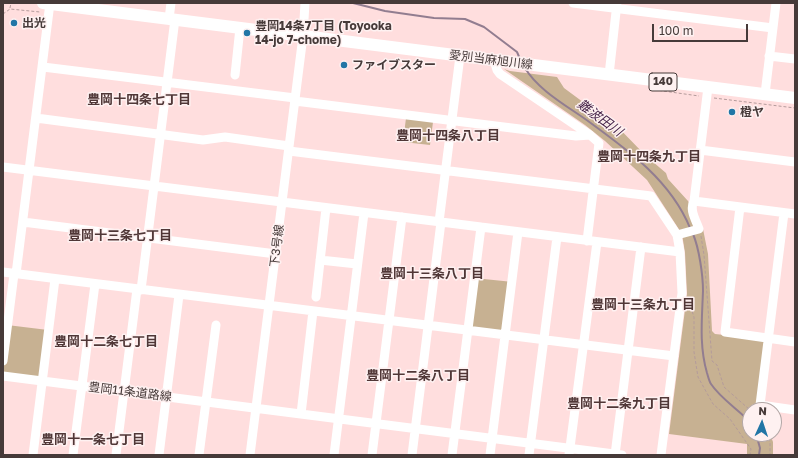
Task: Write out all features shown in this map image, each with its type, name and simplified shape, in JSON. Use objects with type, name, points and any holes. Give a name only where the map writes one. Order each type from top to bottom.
[{"type":"main road","name":"愛別当麻旭川線","points":[[48,3],[795,98]]},
{"type":"street","points":[[3,361],[43,67],[48,3]]},
{"type":"street","points":[[116,455],[147,237],[166,83],[172,19],[171,3]]},
{"type":"street","name":"下3号線","points":[[250,455],[303,36],[305,3]]},
{"type":"street","points":[[573,3],[617,6],[773,28]]},
{"type":"street","points":[[764,94],[776,3]]},
{"type":"street","points":[[609,75],[617,6]]},
{"type":"street","points":[[234,75],[240,28]]},
{"type":"street","points":[[412,455],[429,325],[444,170],[460,56]]},
{"type":"street","points":[[769,56],[795,59]]},
{"type":"street","points":[[500,60],[497,70],[500,74],[590,135],[599,143],[587,241]]},
{"type":"street","points":[[43,67],[576,136],[590,135]]},
{"type":"street","points":[[681,234],[698,229],[692,212],[692,205],[694,201],[708,87]]},
{"type":"street","points":[[36,118],[203,140],[225,137],[289,148],[444,170],[651,196],[681,234],[680,252],[682,293],[662,455]]},
{"type":"street","points":[[700,150],[795,162]]},
{"type":"street","points":[[3,167],[680,252]]},
{"type":"street","points":[[694,201],[795,214]]},
{"type":"street","points":[[740,207],[724,332],[795,342]]},
{"type":"street","points":[[316,297],[326,208]]},
{"type":"street","points":[[334,455],[364,212]]},
{"type":"street","points":[[784,212],[767,338],[760,405],[795,410]]},
{"type":"street","points":[[372,455],[402,217]]},
{"type":"street","points":[[23,222],[276,254]]},
{"type":"street","points":[[452,455],[481,227]]},
{"type":"street","points":[[490,455],[518,232]]},
{"type":"street","points":[[529,455],[557,237]]},
{"type":"street","points":[[570,452],[597,242]]},
{"type":"street","points":[[617,455],[641,247]]},
{"type":"street","points":[[320,260],[357,264]]},
{"type":"street","points":[[3,272],[674,356]]},
{"type":"street","points":[[33,455],[55,279]]},
{"type":"street","points":[[73,455],[95,284]]},
{"type":"street","points":[[159,455],[179,295]]},
{"type":"street","points":[[301,414],[313,311]]},
{"type":"street","points":[[200,455],[216,325]]},
{"type":"street","name":"豊岡11条道路線","points":[[3,376],[531,443],[570,452],[617,455]]},
{"type":"path","points":[[10,9],[11,3]]},
{"type":"path","points":[[698,229],[704,255],[712,361],[717,365],[724,387],[742,403]]},
{"type":"path","points":[[688,300],[694,317],[694,352],[698,377],[713,404],[730,419],[751,449],[750,455]]},
{"type":"path","points":[[770,442],[770,455]]},
{"type":"shaded area","points":[[504,69],[557,77],[564,88],[611,120],[646,156],[666,173],[668,179],[688,201],[703,229],[708,254],[712,331],[715,334],[763,339],[765,342],[758,402],[742,402],[742,442],[773,442],[773,455],[747,455],[747,444],[669,434],[687,294],[685,253],[682,234],[647,180],[605,141],[585,125]]},
{"type":"shaded area","points":[[406,118],[433,122],[430,145],[403,142]]},
{"type":"shaded area","points":[[474,278],[513,282],[506,335],[468,330]]},
{"type":"shaded area","points":[[7,325],[48,330],[42,381],[3,376]]},
{"type":"waterway","name":"難波田川","points":[[353,3],[385,11],[434,18],[465,19],[484,27],[517,52],[520,59]]},
{"type":"waterway","name":"難波田川","points":[[525,68],[537,83],[545,90],[618,143],[647,168],[672,196],[682,211],[690,228]]},
{"type":"waterway","name":"難波田川","points":[[693,234],[699,254],[702,277],[702,342],[704,363],[711,384],[742,414]]},
{"type":"waterway","name":"難波田川","points":[[758,442],[760,448],[759,455]]},
{"type":"place","name":"出光","points":[[14,23]]},
{"type":"place","name":"豊岡14条7丁目 (Toyooka 14-jo 7-chome)","points":[[247,33]]},
{"type":"place","name":"ファイブスター","points":[[344,65]]},
{"type":"place","name":"橙ヤ","points":[[732,112]]},
{"type":"district","name":"豊岡十四条七丁目","points":[[139,100]]},
{"type":"district","name":"豊岡十四条八丁目","points":[[448,136]]},
{"type":"district","name":"豊岡十四条九丁目","points":[[649,157]]},
{"type":"district","name":"豊岡十三条七丁目","points":[[120,236]]},
{"type":"district","name":"豊岡十三条八丁目","points":[[432,274]]},
{"type":"district","name":"豊岡十三条九丁目","points":[[643,305]]},
{"type":"district","name":"豊岡十二条七丁目","points":[[106,342]]},
{"type":"district","name":"豊岡十二条八丁目","points":[[418,376]]},
{"type":"district","name":"豊岡十二条九丁目","points":[[619,404]]},
{"type":"district","name":"豊岡十一条七丁目","points":[[93,440]]}]
